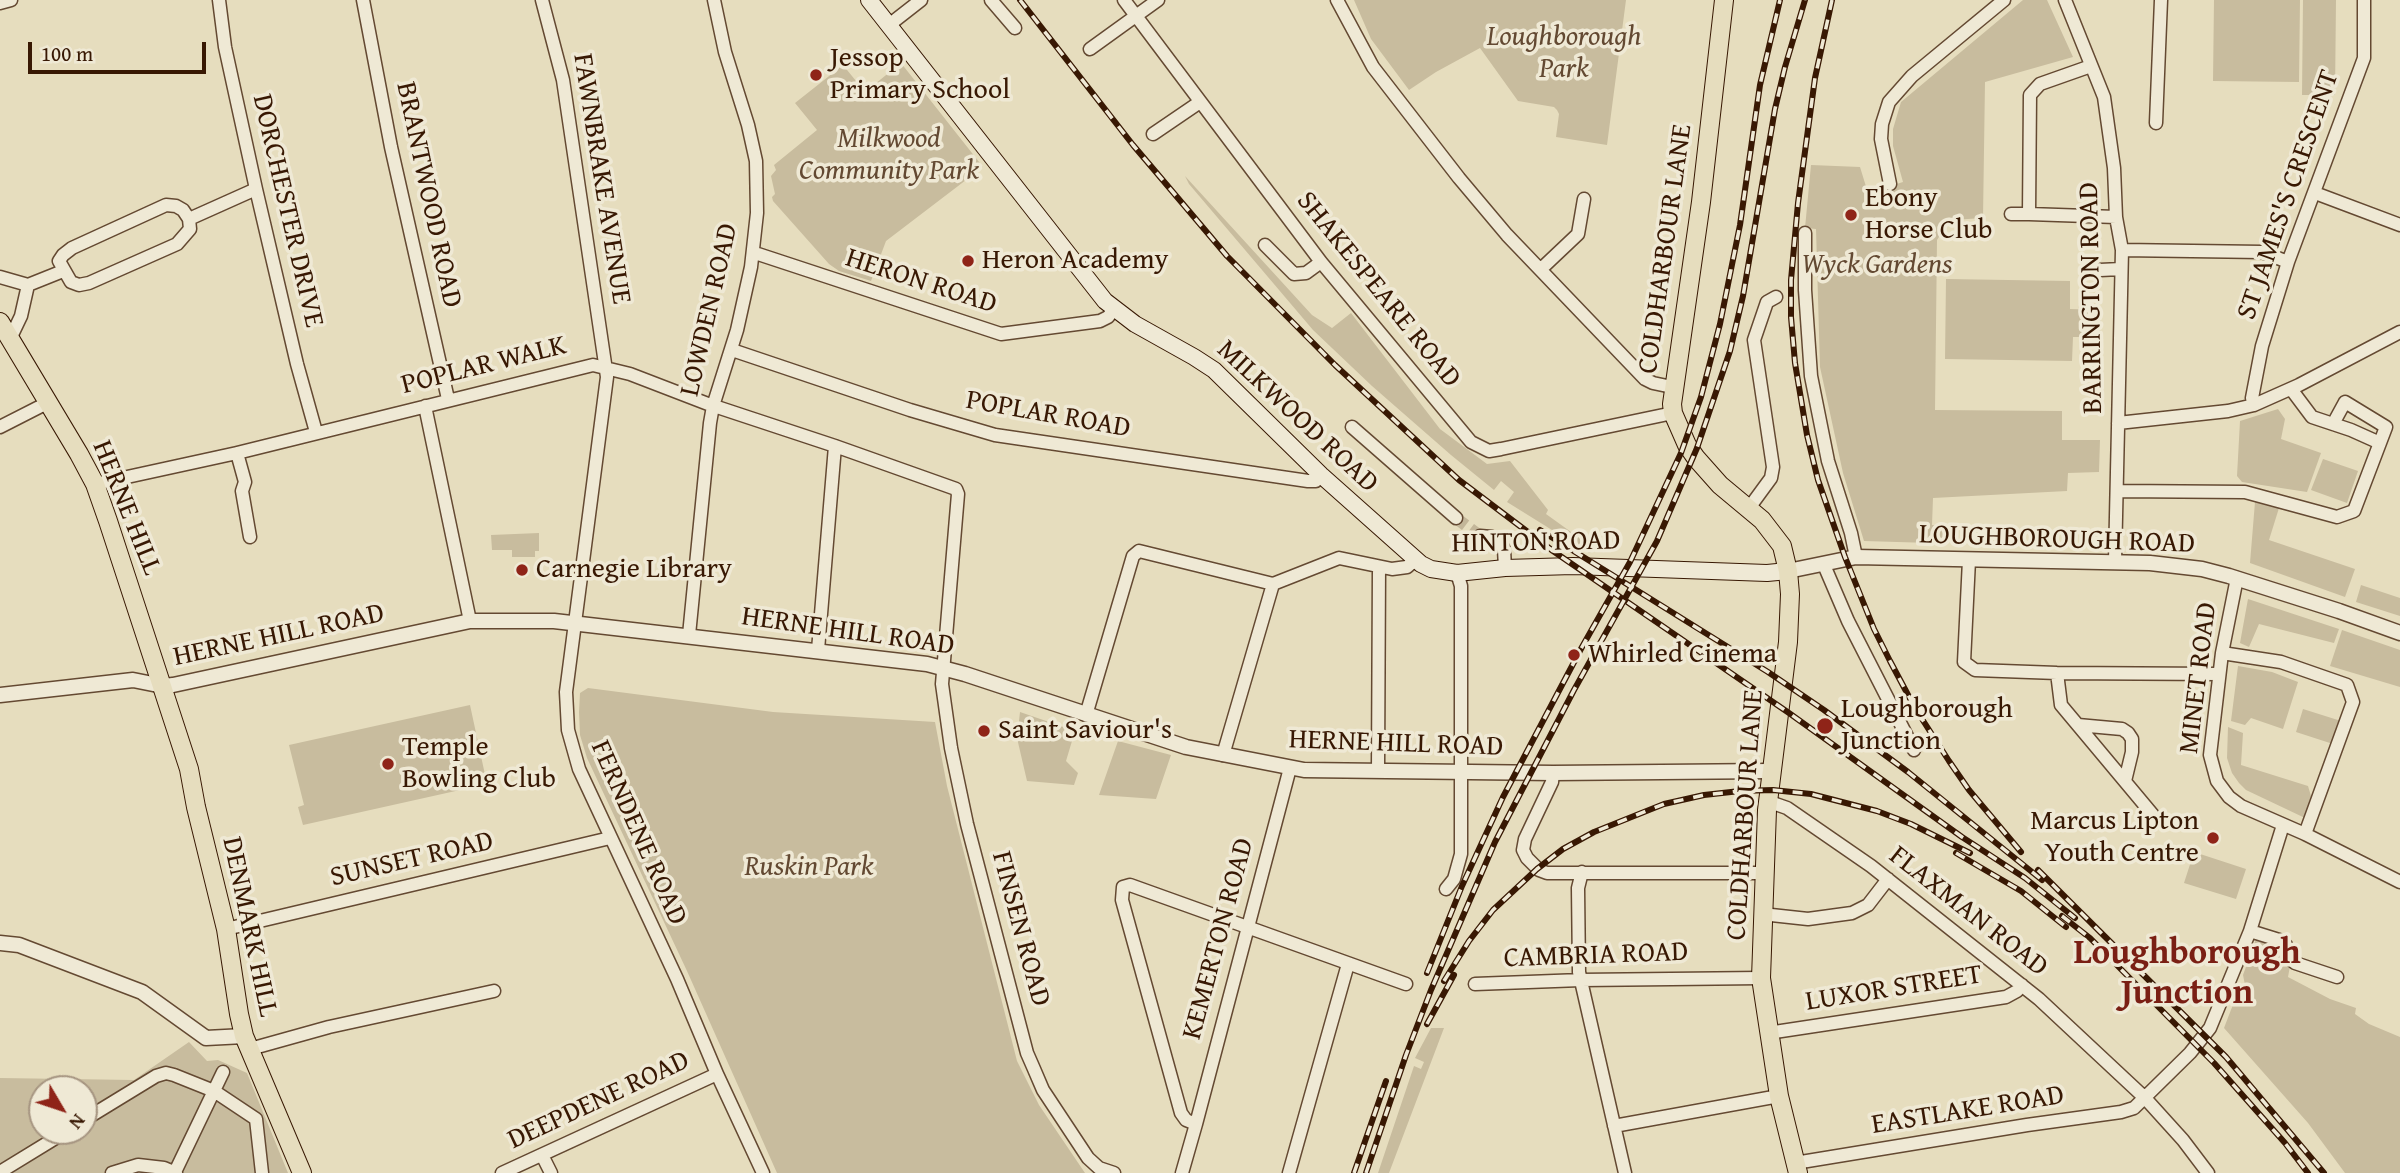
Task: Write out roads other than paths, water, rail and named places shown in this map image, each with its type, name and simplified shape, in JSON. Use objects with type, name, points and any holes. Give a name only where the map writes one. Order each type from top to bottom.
[{"type":"main road","name":"MILKWOOD ROAD","points":[[869,0],[1089,281],[1114,309],[1214,370],[1321,475],[1415,559]]},
{"type":"main road","name":"COLDHARBOUR LANE","points":[[1724,0],[1691,277],[1672,387],[1673,413],[1687,445],[1706,472],[1762,520],[1782,545],[1788,571],[1790,594],[1787,642],[1767,801],[1760,978],[1779,1096],[1797,1168]]},
{"type":"main road","name":"HERNE HILL","points":[[0,322],[95,484],[163,686]]},
{"type":"main road","name":"HINTON ROAD","points":[[1415,559],[1431,569],[1457,573],[1573,566],[1767,573],[1788,571]]},
{"type":"main road","name":"DENMARK HILL","points":[[163,686],[190,768],[196,807],[226,929],[239,1014],[247,1042],[302,1173]]},
{"type":"street","points":[[0,3],[11,0]]},
{"type":"street","name":"DORCHESTER DRIVE","points":[[219,0],[225,47],[256,189],[294,354],[316,432]]},
{"type":"street","name":"BRANTWOOD ROAD","points":[[363,0],[391,147],[448,399]]},
{"type":"street","name":"FAWNBRAKE AVENUE","points":[[542,0],[563,80],[606,368]]},
{"type":"street","name":"LOWDEN ROAD","points":[[690,635],[713,406],[732,350],[753,254],[757,204],[756,161],[714,0]]},
{"type":"street","points":[[889,25],[920,0]]},
{"type":"street","points":[[991,0],[1015,28]]},
{"type":"street","name":"SHAKESPEARE ROAD","points":[[1124,0],[1321,262],[1442,409],[1478,447],[1489,451],[1501,449],[1673,413]]},
{"type":"street","points":[[1090,49],[1158,0]]},
{"type":"street","points":[[1337,0],[1373,67],[1458,178],[1507,235],[1645,379],[1672,387]]},
{"type":"street","points":[[1890,184],[1881,139],[1882,124],[1889,102],[1912,76],[2004,0]]},
{"type":"street","name":"BARRINGTON ROAD","points":[[2065,0],[2104,97],[2114,168],[2116,217],[2122,250],[2113,353],[2118,424],[2115,561]]},
{"type":"street","points":[[2156,122],[2161,0]]},
{"type":"street","name":"ST JAMES'S CRESCENT","points":[[2254,405],[2252,398],[2262,346],[2288,262],[2364,58],[2364,0]]},
{"type":"street","points":[[2029,214],[2030,95],[2040,84],[2091,66]]},
{"type":"street","points":[[1153,134],[1200,102]]},
{"type":"street","points":[[189,219],[256,189]]},
{"type":"street","points":[[2315,192],[2400,225]]},
{"type":"street","points":[[1541,269],[1578,234],[1584,199]]},
{"type":"street","points":[[166,205],[176,205],[189,219],[190,229],[177,244],[89,283],[79,285],[71,282],[59,261],[72,248],[166,205]]},
{"type":"street","points":[[2011,214],[2116,217]]},
{"type":"street","points":[[1805,233],[1805,290],[1811,376],[1828,461],[1856,557]]},
{"type":"street","points":[[1265,245],[1294,274],[1306,273],[1321,262]]},
{"type":"street","points":[[2122,250],[2262,252],[2288,262]]},
{"type":"street","name":"HERON ROAD","points":[[753,254],[1001,334],[1100,321],[1108,317],[1114,309]]},
{"type":"street","points":[[2100,270],[2121,270]]},
{"type":"street","points":[[0,277],[27,285],[63,271]]},
{"type":"street","points":[[10,339],[21,316],[27,285]]},
{"type":"street","points":[[1749,508],[1771,478],[1773,467],[1754,340],[1767,302],[1776,297]]},
{"type":"street","points":[[2118,424],[2228,411],[2254,405],[2291,389],[2400,332]]},
{"type":"street","name":"POPLAR ROAD","points":[[732,350],[910,410],[995,435],[1308,481],[1316,481],[1321,475]]},
{"type":"street","name":"POPLAR WALK","points":[[95,484],[237,453],[593,365],[630,374],[713,406],[956,489]]},
{"type":"street","name":"FERNDENE ROAD","points":[[606,368],[566,692],[568,730],[579,769],[677,979],[763,1173]]},
{"type":"street","points":[[2291,389],[2312,417],[2380,443]]},
{"type":"street","points":[[0,427],[49,402]]},
{"type":"street","points":[[2118,491],[2245,492],[2337,517],[2354,511],[2386,427],[2345,402],[2333,425]]},
{"type":"street","points":[[425,405],[470,621]]},
{"type":"street","points":[[1352,427],[1456,518]]},
{"type":"street","points":[[818,650],[835,446]]},
{"type":"street","points":[[237,453],[245,482],[242,491],[250,537]]},
{"type":"street","name":"FINSEN ROAD","points":[[956,489],[958,494],[942,684],[961,796],[1027,1053],[1043,1090],[1088,1158],[1099,1168],[1114,1173]]},
{"type":"street","points":[[1480,536],[1492,537],[1500,543],[1504,549],[1505,568]]},
{"type":"street","points":[[1086,715],[1135,553],[1146,551],[1273,584],[1223,755]]},
{"type":"street","name":"LOUGHBOROUGH ROAD","points":[[1788,571],[1856,557],[2115,561],[2202,569],[2237,578],[2400,633]]},
{"type":"street","name":"HINTON ROAD","points":[[1273,584],[1339,558],[1379,567],[1401,568],[1409,566],[1415,559]]},
{"type":"street","points":[[1969,560],[1964,662],[1975,670],[2219,674]]},
{"type":"street","points":[[1824,565],[1847,621],[1914,750]]},
{"type":"street","points":[[1378,771],[1379,567]]},
{"type":"street","points":[[1446,889],[1454,879],[1460,855],[1461,586],[1457,573]]},
{"type":"street","name":"MINET ROAD","points":[[2237,578],[2222,653],[2210,755],[2217,781],[2241,806],[2305,834],[2400,882]]},
{"type":"street","name":"HERNE HILL ROAD","points":[[0,695],[132,680],[163,686],[223,676],[470,621],[575,622],[944,667],[1186,747],[1290,768],[1328,771],[1553,773],[1771,771]]},
{"type":"street","points":[[2222,653],[2281,662],[2347,685],[2353,702],[2305,834]]},
{"type":"street","points":[[2057,673],[2061,705],[2153,815]]},
{"type":"street","points":[[2078,724],[2122,729],[2128,733],[2132,739],[2133,752],[2125,781]]},
{"type":"street","name":"KEMERTON ROAD","points":[[1182,1173],[1290,768]]},
{"type":"street","points":[[1553,773],[1552,782],[1525,839],[1523,850],[1539,870],[1548,873],[1763,873]]},
{"type":"street","name":"FLAXMAN ROAD","points":[[1767,801],[1787,808],[1888,879],[2022,985],[2084,1039],[2145,1098],[2195,1154],[2208,1173]]},
{"type":"street","name":"EASTLAKE ROAD","points":[[1797,1168],[2026,1125],[2134,1108],[2190,1053],[2210,1028],[2250,931],[2283,825]]},
{"type":"street","name":"SUNSET ROAD","points":[[226,929],[610,838]]},
{"type":"street","points":[[1582,872],[1578,888],[1581,980],[1625,1173]]},
{"type":"street","points":[[1762,914],[1808,919],[1852,913],[1868,905],[1888,879]]},
{"type":"street","points":[[1195,1124],[1186,1120],[1181,1113],[1122,900],[1123,887],[1130,885],[1406,984]]},
{"type":"street","points":[[2250,931],[2279,940],[2286,945],[2289,958],[2295,964],[2337,977]]},
{"type":"street","points":[[0,943],[19,946],[142,992],[206,1038],[247,1042],[494,991]]},
{"type":"street","points":[[1289,1173],[1348,964]]},
{"type":"street","name":"CAMBRIA ROAD","points":[[1475,984],[1760,978]]},
{"type":"street","name":"LUXOR STREET","points":[[1768,1033],[2006,997],[2022,985]]},
{"type":"street","points":[[112,1173],[138,1165],[163,1168],[176,1173],[223,1072]]},
{"type":"street","points":[[98,1111],[156,1076],[166,1073],[214,1091],[256,1119],[262,1173]]},
{"type":"street","name":"DEEPDENE ROAD","points":[[502,1173],[717,1074]]},
{"type":"street","points":[[1614,1126],[1779,1096]]},
{"type":"street","points":[[0,1172],[44,1145]]},
{"type":"street","points":[[542,1155],[551,1173]]},
{"type":"tunnel","points":[[1456,518],[1480,536]]},
{"type":"railway","points":[[1020,0],[1133,145],[1227,256],[1335,365],[1459,480],[1553,551],[1789,713],[1962,837],[2025,878],[2075,918]]},
{"type":"railway","points":[[1427,973],[1462,886],[1503,797],[1630,562],[1681,453],[1701,397],[1720,324],[1740,225],[1760,85],[1780,0]]},
{"type":"railway","points":[[1366,1173],[1431,990],[1495,842],[1574,690],[1657,541],[1697,448],[1730,351],[1743,296],[1775,109],[1805,0]]},
{"type":"railway","points":[[1832,0],[1815,78],[1798,203],[1791,280],[1795,363],[1807,435],[1818,480],[1845,557],[1890,661],[1915,708],[1949,761],[1969,790],[2021,852]]},
{"type":"railway","points":[[1540,530],[1768,672],[1824,710],[1908,772],[2042,880]]},
{"type":"railway","points":[[1444,981],[1469,941],[1493,910],[1537,869],[1563,849],[1594,832],[1664,804],[1704,795],[1740,791],[1773,790],[1811,794],[1877,811],[1911,824],[1970,853]]},
{"type":"railway","points":[[1956,853],[2021,891],[2066,927]]},
{"type":"railway","points":[[2038,870],[2226,1057],[2324,1173]]},
{"type":"railway","points":[[2062,916],[2090,938],[2214,1063],[2308,1173]]},
{"type":"railway","points":[[1427,1024],[1454,975]]},
{"type":"railway","points":[[1354,1173],[1386,1081]]},
{"type":"place","name":"Jessop Primary School","points":[[816,75]]},
{"type":"place","name":"Ebony Horse Club","points":[[1851,215]]},
{"type":"place","name":"Heron Academy","points":[[968,261]]},
{"type":"place","name":"Carnegie Library","points":[[522,570]]},
{"type":"place","name":"Whirled Cinema","points":[[1574,655]]},
{"type":"place","name":"Loughborough Junction","points":[[1825,726]]},
{"type":"place","name":"Saint Saviour's","points":[[984,731]]},
{"type":"place","name":"Temple Bowling Club","points":[[388,764]]},
{"type":"place","name":"Marcus Lipton Youth Centre","points":[[2213,838]]},
{"type":"district","name":"Loughborough Junction","points":[[2187,974]]},
{"type":"park label","name":"Loughborough Park","points":[[1564,54]]},
{"type":"park label","name":"Milkwood Community Park","points":[[889,156]]},
{"type":"park label","name":"Wyck Gardens","points":[[1877,266]]},
{"type":"park label","name":"Ruskin Park","points":[[809,868]]}]
